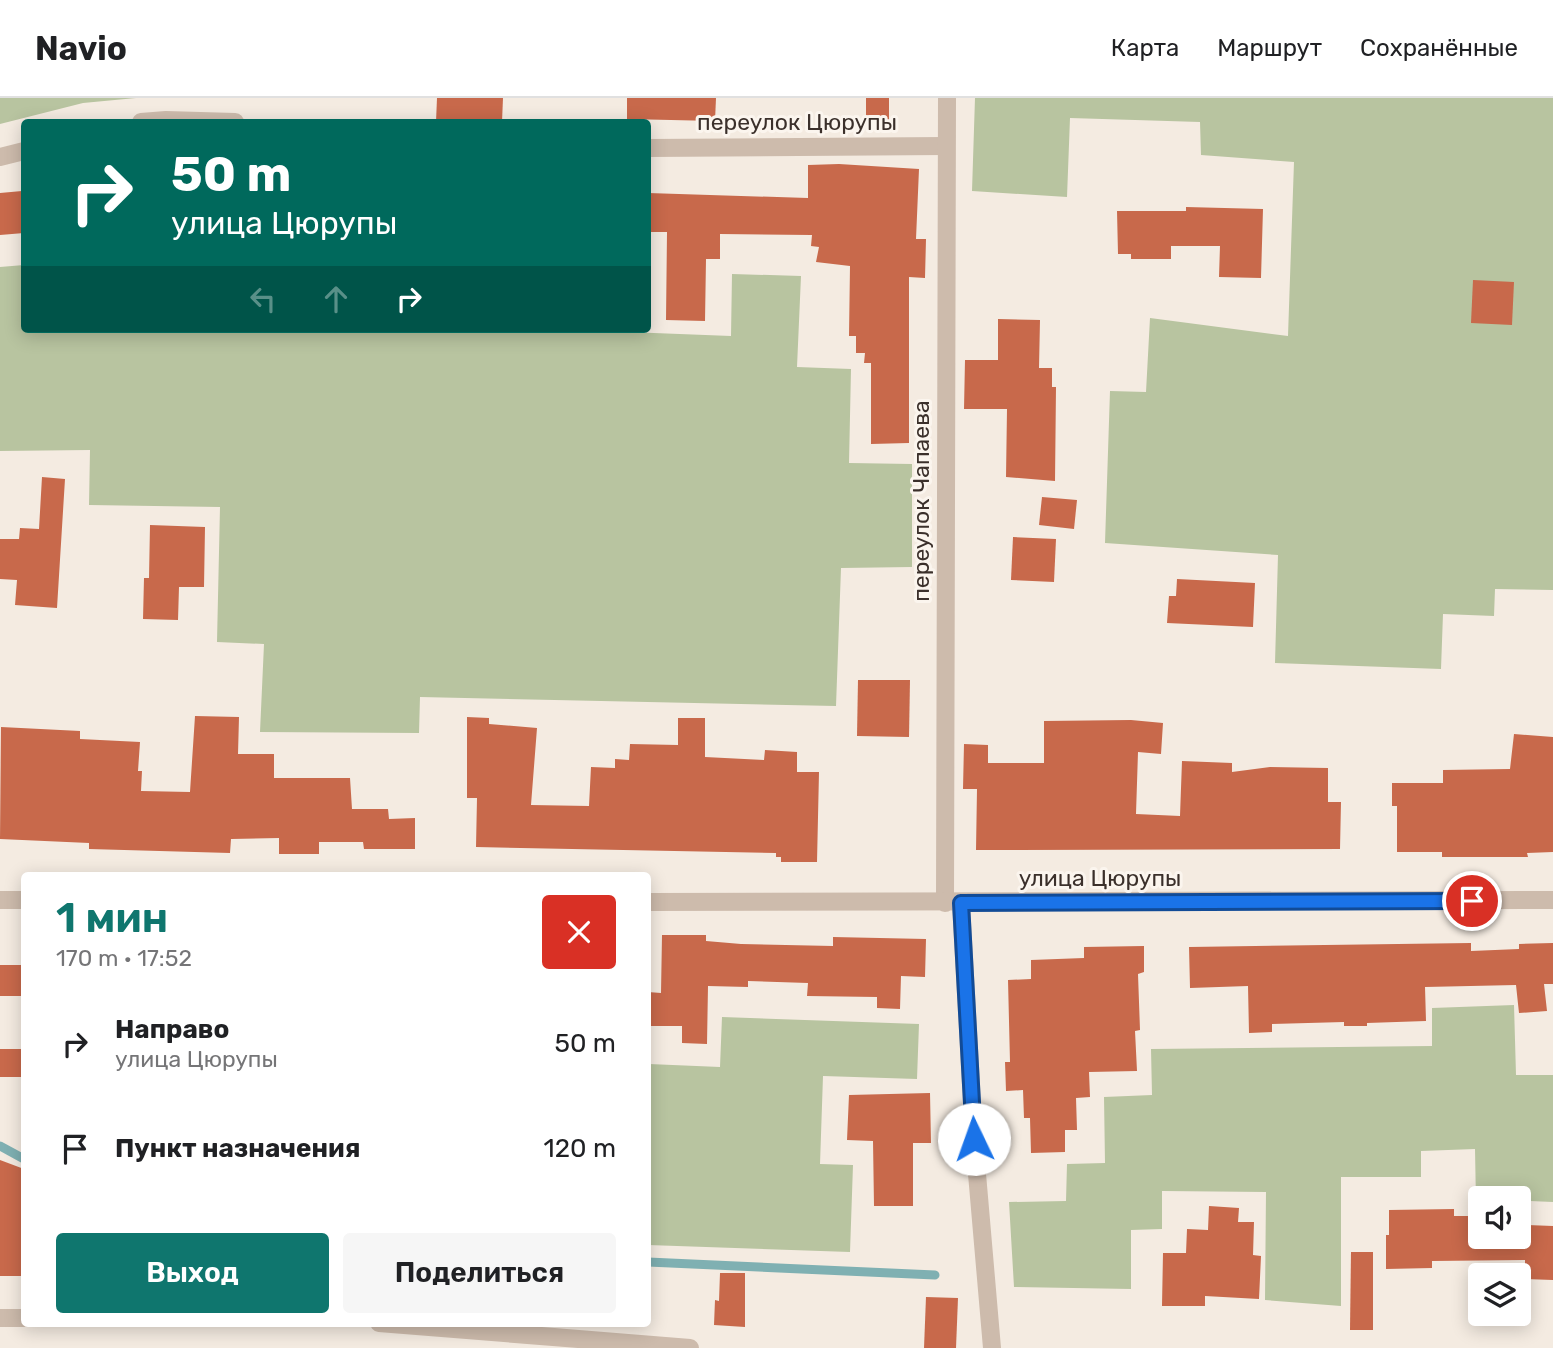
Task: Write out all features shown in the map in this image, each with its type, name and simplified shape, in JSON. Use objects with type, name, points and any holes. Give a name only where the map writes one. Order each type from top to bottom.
[{"type":"street","name":"переулок Чапаева","points":[[947,98],[953,903],[992,1348]]},
{"type":"street","name":"переулок Цюрупы","points":[[651,148],[946,146]]},
{"type":"street","points":[[0,158],[21,152]]},
{"type":"street","points":[[0,900],[21,900]]},
{"type":"street","name":"улица Цюрупы","points":[[651,902],[1553,900]]},
{"type":"street","points":[[0,1318],[21,1318]]},
{"type":"street","points":[[405,1327],[482,1339],[690,1348]]},
{"type":"green space","points":[[0,98],[136,98],[83,103],[0,124]]},
{"type":"green space","points":[[975,98],[1553,98],[1553,590],[1495,589],[1494,616],[1443,614],[1441,669],[1275,663],[1278,555],[1105,543],[1110,391],[1146,392],[1150,318],[1288,336],[1294,162],[1201,155],[1200,122],[1070,118],[1067,197],[972,191]]},
{"type":"green space","points":[[21,265],[21,333],[651,333],[731,336],[732,274],[801,276],[797,367],[851,369],[849,463],[912,464],[912,567],[841,568],[836,706],[420,697],[419,733],[260,732],[264,644],[217,642],[220,507],[89,505],[90,450],[0,451],[0,267]]},
{"type":"green space","points":[[1514,1005],[1516,1075],[1553,1075],[1553,1202],[1531,1201],[1531,1186],[1476,1186],[1475,1149],[1421,1151],[1421,1177],[1341,1177],[1341,1306],[1265,1300],[1266,1192],[1162,1191],[1162,1229],[1131,1230],[1131,1289],[1014,1287],[1009,1202],[1066,1201],[1067,1164],[1105,1163],[1104,1097],[1152,1095],[1151,1049],[1432,1046],[1432,1008]]},
{"type":"green space","points":[[722,1017],[919,1024],[917,1079],[823,1076],[820,1164],[853,1165],[850,1252],[651,1245],[651,1064],[720,1067]]},
{"type":"building","points":[[437,98],[503,98],[502,119],[436,119]]},
{"type":"building","points":[[627,98],[716,98],[715,121],[627,119]]},
{"type":"building","points":[[866,98],[889,98],[889,121],[866,121]]},
{"type":"building","points":[[839,164],[919,169],[916,239],[926,239],[925,278],[909,277],[909,443],[871,444],[871,363],[864,363],[865,353],[856,353],[856,336],[849,336],[850,266],[816,262],[819,247],[811,246],[812,235],[720,234],[720,259],[706,259],[705,321],[666,320],[667,232],[651,232],[651,193],[808,198],[808,165]]},
{"type":"building","points":[[21,191],[21,233],[0,235],[0,193]]},
{"type":"building","points":[[1186,207],[1263,209],[1261,278],[1219,277],[1220,246],[1171,246],[1171,259],[1131,259],[1131,254],[1118,254],[1117,211],[1186,211]]},
{"type":"building","points":[[1473,280],[1514,282],[1512,325],[1471,323]]},
{"type":"building","points":[[998,319],[1040,320],[1039,368],[1052,368],[1052,387],[1056,387],[1055,481],[1006,477],[1007,409],[964,409],[965,360],[998,360]]},
{"type":"building","points":[[42,477],[65,479],[57,608],[15,605],[17,580],[0,579],[0,539],[19,539],[20,528],[39,529]]},
{"type":"building","points":[[1042,497],[1077,500],[1074,529],[1039,525]]},
{"type":"building","points":[[150,525],[205,527],[204,587],[179,587],[178,620],[143,619],[144,578],[149,578]]},
{"type":"building","points":[[1013,537],[1056,539],[1054,582],[1011,580]]},
{"type":"building","points":[[1177,579],[1255,583],[1253,627],[1167,623],[1169,596],[1176,596]]},
{"type":"building","points":[[858,680],[910,680],[909,737],[857,736]]},
{"type":"building","points":[[195,716],[239,717],[238,754],[274,754],[274,778],[350,778],[352,809],[388,809],[389,819],[415,818],[415,849],[364,849],[363,842],[319,842],[319,854],[279,854],[279,838],[231,839],[230,853],[89,849],[89,843],[0,839],[1,727],[80,731],[80,739],[140,742],[138,771],[142,771],[141,791],[190,792]]},
{"type":"building","points":[[467,717],[489,718],[489,724],[537,728],[531,805],[589,806],[591,767],[615,768],[615,759],[629,760],[630,744],[678,745],[678,718],[705,718],[705,757],[764,760],[765,750],[797,752],[797,772],[819,772],[817,862],[781,862],[781,857],[776,857],[776,853],[476,847],[477,798],[467,798]]},
{"type":"building","points":[[1131,720],[1163,723],[1161,754],[1138,752],[1136,814],[1180,816],[1182,761],[1232,763],[1232,772],[1270,767],[1328,768],[1328,802],[1341,802],[1340,849],[976,850],[977,789],[963,789],[964,744],[988,745],[988,763],[1044,763],[1044,721]]},
{"type":"building","points":[[1514,734],[1553,737],[1553,852],[1527,853],[1528,857],[1442,857],[1442,852],[1397,852],[1397,806],[1392,806],[1392,783],[1443,783],[1443,770],[1510,769]]},
{"type":"building","points":[[662,935],[706,935],[706,941],[741,944],[833,946],[833,937],[926,939],[925,977],[901,976],[900,1009],[877,1008],[877,997],[807,996],[808,983],[748,981],[748,987],[708,986],[707,1044],[682,1043],[682,1026],[651,1026],[651,992],[661,993]]},
{"type":"building","points":[[1471,943],[1471,951],[1519,949],[1519,944],[1553,943],[1553,984],[1544,984],[1547,1011],[1519,1013],[1516,985],[1425,987],[1426,1021],[1367,1023],[1367,1026],[1344,1026],[1344,1022],[1272,1024],[1272,1032],[1249,1033],[1248,986],[1190,988],[1189,947]]},
{"type":"building","points":[[1144,946],[1144,972],[1138,974],[1140,1030],[1135,1031],[1137,1071],[1089,1072],[1090,1097],[1076,1098],[1077,1130],[1065,1130],[1065,1152],[1031,1153],[1030,1118],[1024,1118],[1023,1090],[1006,1091],[1005,1062],[1010,1062],[1008,980],[1031,979],[1031,960],[1084,958],[1084,947]]},
{"type":"building","points":[[0,965],[21,965],[21,996],[0,996]]},
{"type":"building","points":[[0,1049],[21,1049],[21,1077],[0,1077]]},
{"type":"building","points":[[930,1093],[931,1143],[913,1143],[913,1206],[874,1206],[873,1141],[847,1140],[849,1095]]},
{"type":"building","points":[[0,1160],[21,1168],[21,1276],[0,1276]]},
{"type":"building","points":[[1209,1206],[1239,1208],[1238,1222],[1254,1222],[1253,1255],[1261,1256],[1259,1299],[1205,1296],[1205,1306],[1162,1306],[1163,1253],[1186,1253],[1187,1229],[1208,1230]]},
{"type":"building","points":[[1454,1209],[1454,1216],[1468,1216],[1468,1249],[1531,1249],[1531,1225],[1553,1226],[1553,1280],[1531,1279],[1531,1263],[1525,1263],[1525,1260],[1432,1261],[1432,1268],[1386,1269],[1389,1210]]},
{"type":"building","points":[[1351,1252],[1373,1252],[1373,1330],[1350,1330]]},
{"type":"building","points":[[720,1273],[745,1273],[745,1327],[714,1325],[715,1300],[719,1301]]},
{"type":"building","points":[[926,1297],[958,1298],[956,1348],[924,1348]]},
{"type":"waterway","points":[[0,1146],[21,1157]]},
{"type":"waterway","points":[[651,1262],[935,1275]]},
{"type":"route","points":[[974,1139],[961,903],[1472,901]]}]
